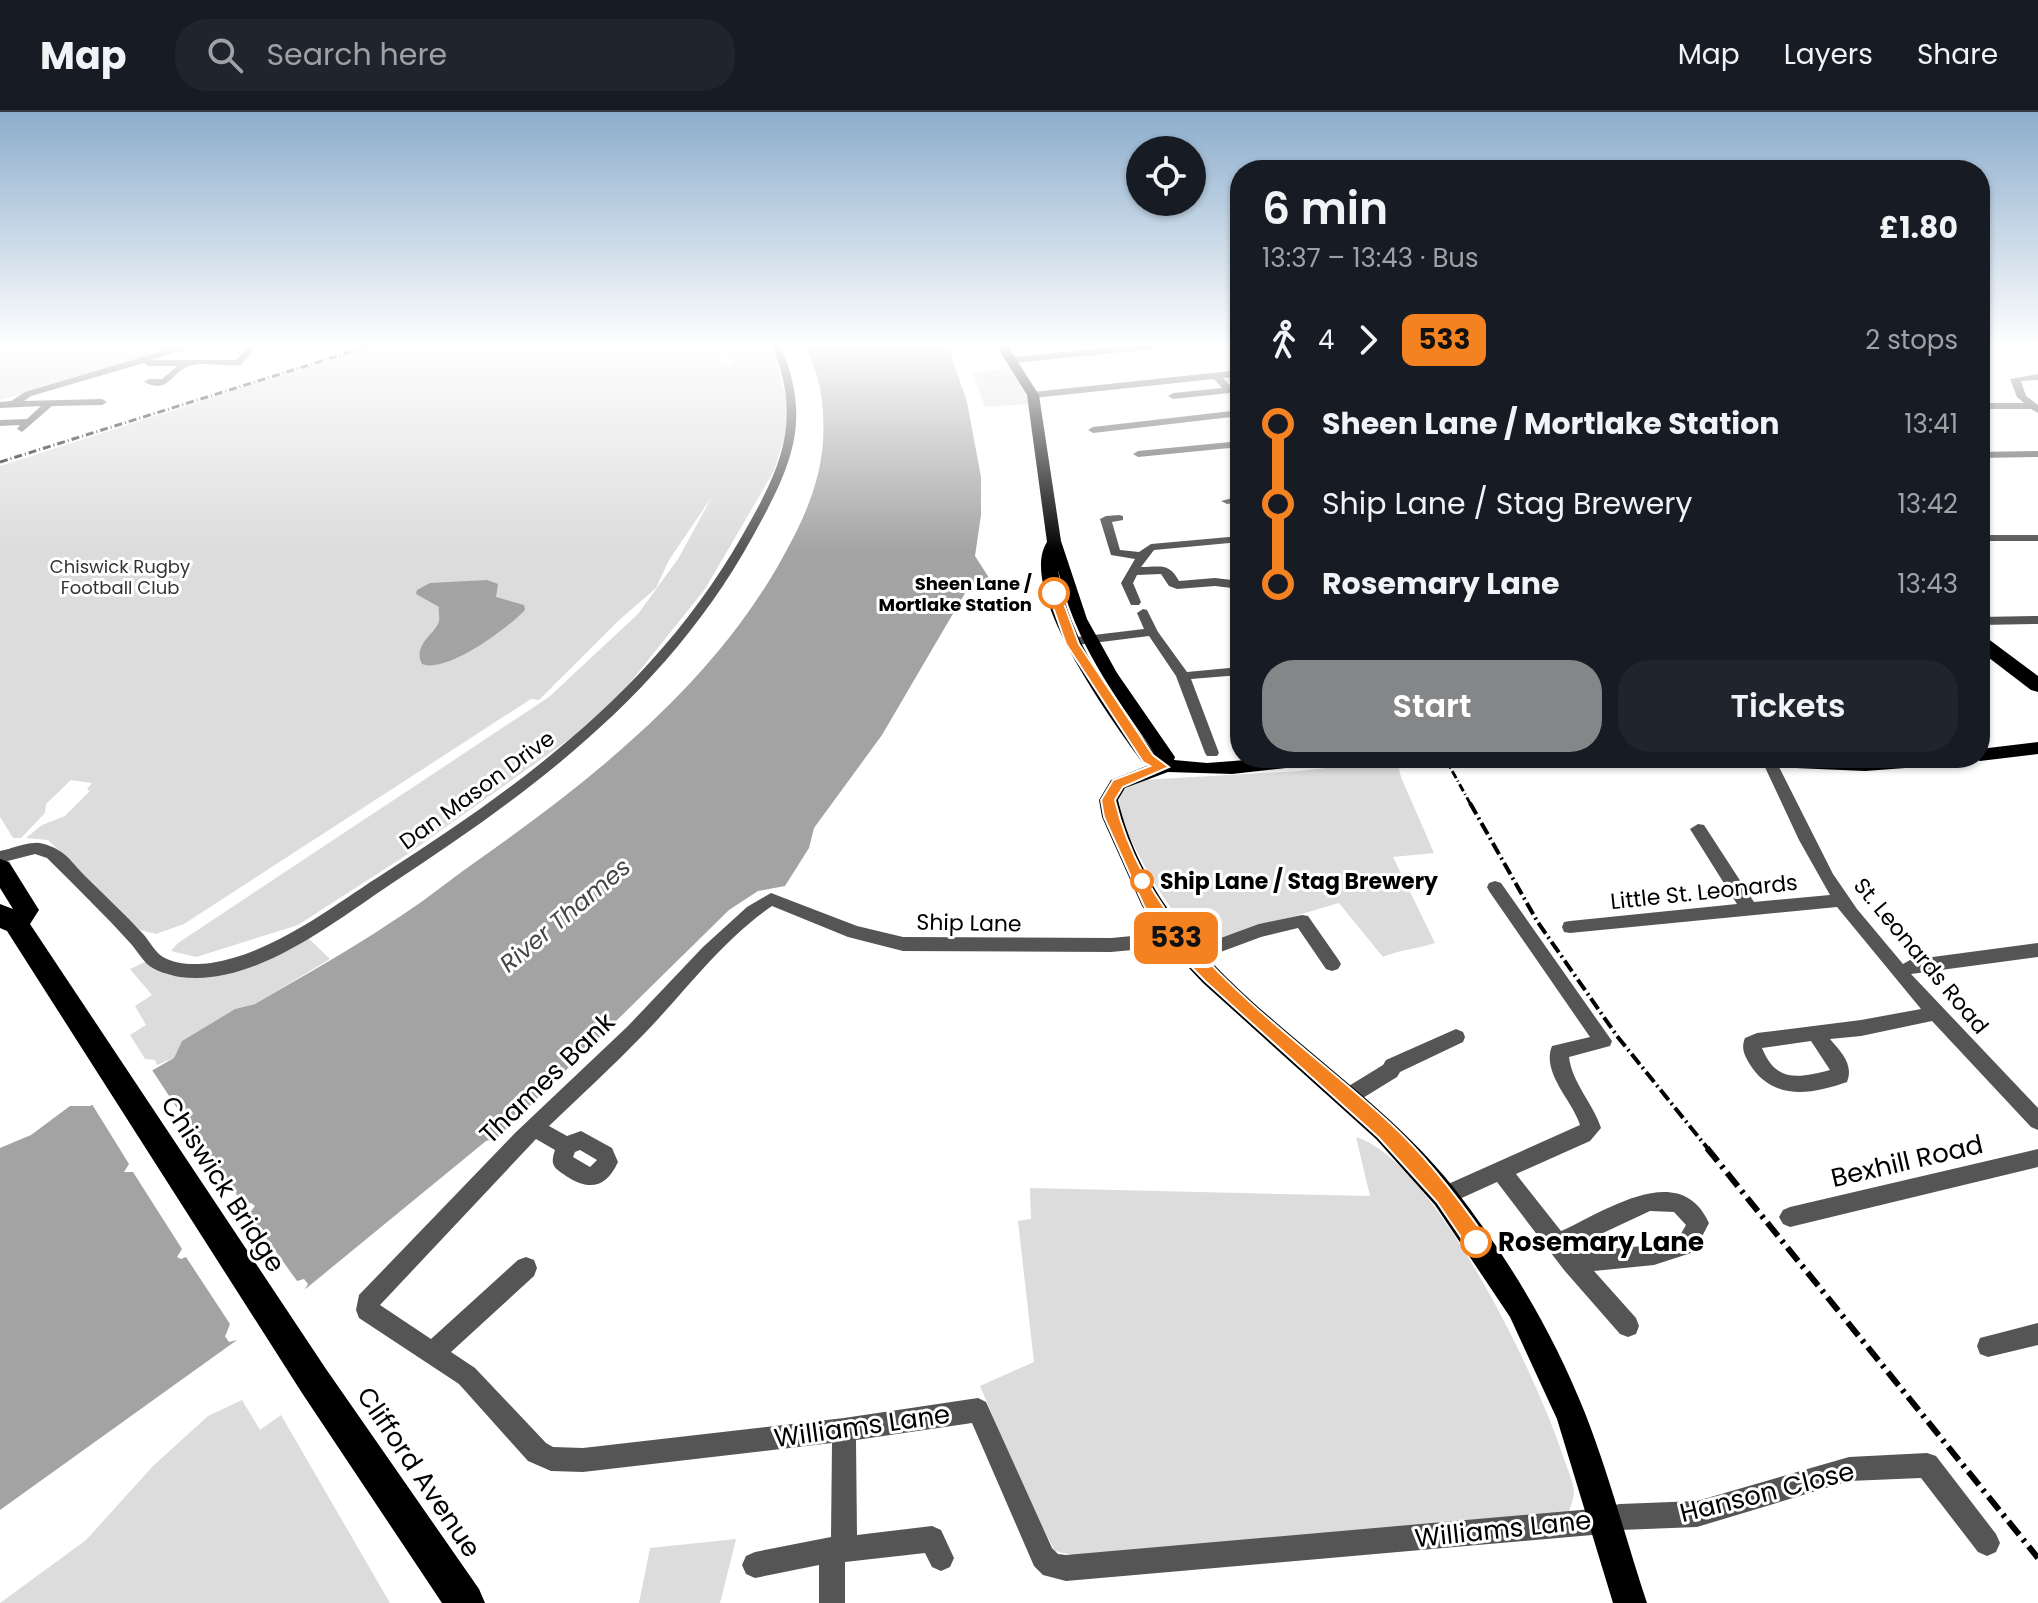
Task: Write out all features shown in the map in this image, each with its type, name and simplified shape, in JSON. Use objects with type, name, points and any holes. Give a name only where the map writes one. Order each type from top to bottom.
[{"type":"highway","points":[[1990,650],[2038,686]]},
{"type":"highway","points":[[0,868],[26,910],[8,918]]},
{"type":"highway","name":"Chiswick Bridge","points":[[8,918],[314,1381]]},
{"type":"highway","name":"Clifford Avenue","points":[[314,1381],[465,1603]]},
{"type":"main road","points":[[1036,413],[1054,541],[1060,551],[1073,604],[1090,638],[1166,757],[1162,767]]},
{"type":"main road","points":[[1054,541],[1049,549],[1053,586],[1058,611],[1071,642],[1148,758],[1162,767]]},
{"type":"main road","points":[[1990,754],[2038,748]]},
{"type":"main road","points":[[1230,767],[1195,770],[1162,767],[1118,784],[1108,800],[1112,817],[1152,906],[1191,956],[1385,1131],[1444,1196],[1520,1307],[1546,1358],[1571,1416],[1630,1603]]},
{"type":"street","points":[[0,423],[25,426],[40,413]]},
{"type":"street","name":"Dan Mason Drive","points":[[0,857],[36,848],[53,854],[142,944],[154,961],[182,970],[219,968],[258,956],[311,928],[412,864],[584,739],[654,672],[706,608],[748,540],[784,467],[795,413]]},
{"type":"street","points":[[1093,430],[1230,414]]},
{"type":"street","points":[[1138,454],[1230,445]]},
{"type":"street","points":[[1990,455],[2038,454]]},
{"type":"street","points":[[1119,518],[1106,519],[1115,553],[1230,540]]},
{"type":"street","points":[[1990,538],[2038,538]]},
{"type":"street","points":[[1146,552],[1127,583],[1152,632],[1183,676],[1212,753]]},
{"type":"street","points":[[1136,571],[1163,570],[1177,585],[1230,584]]},
{"type":"street","points":[[1990,621],[2038,620]]},
{"type":"street","points":[[1071,642],[1152,632]]},
{"type":"street","points":[[1183,676],[1230,672]]},
{"type":"street","name":"St. Leonards Road","points":[[1772,768],[1809,845],[1842,900],[1937,1013],[2038,1121]]},
{"type":"street","points":[[1698,829],[1749,909]]},
{"type":"street","points":[[1444,1196],[1583,1135],[1591,1128],[1589,1115],[1558,1059],[1559,1052],[1567,1048],[1603,1041],[1495,887]]},
{"type":"street","name":"Ship Lane","points":[[771,899],[854,932],[903,944],[1111,945],[1143,942],[1172,934]]},
{"type":"street","name":"Thames Bank","points":[[367,1303],[441,1223],[635,1031],[709,952],[753,911],[771,899]]},
{"type":"street","name":"Little St. Leonards","points":[[1570,927],[1842,900]]},
{"type":"street","points":[[1191,956],[1259,931],[1302,921],[1332,964]]},
{"type":"street","points":[[1910,967],[2038,950]]},
{"type":"street","points":[[1816,1034],[1839,1064],[1840,1076],[1789,1086],[1771,1079],[1752,1052],[1752,1044],[1764,1038],[1816,1034],[1937,1013]]},
{"type":"street","points":[[1346,1098],[1390,1071],[1393,1066],[1456,1037]]},
{"type":"street","points":[[535,1128],[566,1146]]},
{"type":"street","name":"Bexhill Road","points":[[1790,1217],[2038,1158]]},
{"type":"street","points":[[1500,1170],[1572,1263],[1628,1326]]},
{"type":"street","points":[[1557,1244],[1649,1201],[1679,1202],[1698,1223],[1686,1245],[1654,1255],[1572,1263]]},
{"type":"street","points":[[432,1354],[526,1268]]},
{"type":"street","name":"Williams Lane","points":[[367,1303],[367,1310],[467,1376],[537,1452],[551,1459],[583,1460],[844,1430],[978,1410],[1043,1557],[1052,1566],[1066,1568],[1605,1519]]},
{"type":"street","points":[[1988,1346],[2038,1334]]},
{"type":"street","points":[[832,1603],[844,1430]]},
{"type":"street","name":"Hanson Close","points":[[1605,1519],[1697,1514],[1849,1469],[1927,1465],[1987,1543]]},
{"type":"street","points":[[755,1565],[838,1550],[932,1539],[941,1558]]},
{"type":"green space","name":"Chiswick Rugby Football Club","points":[[166,413],[790,413],[791,415],[774,471],[705,589],[605,714],[402,858],[298,925],[196,957],[171,951],[178,943],[549,697],[638,614],[678,559],[713,495],[669,560],[656,588],[617,622],[539,700],[531,699],[184,924],[156,934],[140,930],[48,840],[26,838],[42,825],[65,816],[90,791],[87,789],[92,783],[71,780],[46,804],[45,813],[21,838],[13,838],[0,817],[0,466]]},
{"type":"green space","points":[[1399,768],[1434,853],[1393,857],[1435,943],[1383,957],[1339,903],[1199,944],[1189,933],[1134,847],[1120,805],[1122,788],[1142,780]]},
{"type":"green space","points":[[305,935],[330,959],[255,1004],[235,1009],[182,1041],[174,1058],[157,1065],[155,1060],[145,1059],[130,1035],[146,1025],[135,1006],[152,995],[130,969],[147,961],[197,972]]},
{"type":"green space","points":[[1356,1137],[1387,1154],[1418,1186],[1450,1228],[1480,1277],[1550,1421],[1574,1491],[1568,1515],[1072,1555],[1055,1551],[1029,1503],[980,1386],[1034,1362],[1018,1221],[1031,1219],[1030,1188],[1370,1196]]},
{"type":"green space","points":[[242,1400],[260,1430],[281,1415],[390,1603],[0,1603],[86,1540],[153,1466],[208,1416]]},
{"type":"green space","points":[[736,1539],[720,1603],[639,1603],[650,1548]]},
{"type":"water","name":"River Thames","points":[[823,413],[969,413],[981,477],[981,515],[975,556],[995,587],[986,590],[968,588],[882,735],[814,828],[809,848],[785,886],[758,891],[729,910],[497,1138],[486,1141],[303,1291],[304,1279],[230,1324],[225,1337],[237,1340],[0,1510],[0,1148],[31,1135],[70,1106],[90,1106],[174,1058],[182,1041],[235,1009],[255,1004],[401,916],[562,798],[647,726],[723,646],[784,555],[815,486],[823,442]]},
{"type":"water","points":[[487,580],[498,584],[496,597],[524,605],[525,610],[492,638],[461,656],[433,665],[422,664],[420,651],[437,626],[439,607],[416,594],[417,590],[430,583]]},
{"type":"pier","points":[[150,1067],[189,1126],[201,1125],[194,1134],[244,1205],[251,1203],[255,1206],[249,1214],[297,1281],[304,1279],[308,1284],[304,1291],[306,1294],[300,1292],[302,1283],[234,1326],[230,1336],[239,1336],[239,1343],[237,1340],[229,1342],[225,1336],[231,1329],[230,1324],[186,1257],[177,1257],[182,1249],[133,1172],[124,1172],[129,1164],[90,1101]]},
{"type":"railway","points":[[0,462],[157,413]]},
{"type":"railway","points":[[1451,768],[1471,805]]},
{"type":"railway","points":[[1470,803],[1537,921],[1617,1036],[1709,1150]]},
{"type":"railway","points":[[1707,1148],[2038,1558]]},
{"type":"bus line","name":"533","points":[[1054,593],[1072,644],[1148,758],[1162,767],[1118,784],[1108,800],[1112,817],[1152,906],[1180,944],[1211,977],[1385,1131],[1444,1196],[1476,1242]]},
{"type":"place","name":"Sheen Lane / Mortlake Station","points":[[1054,593]]},
{"type":"place","name":"Ship Lane / Stag Brewery","points":[[1142,881]]},
{"type":"place","name":"Rosemary Lane","points":[[1476,1242]]}]
